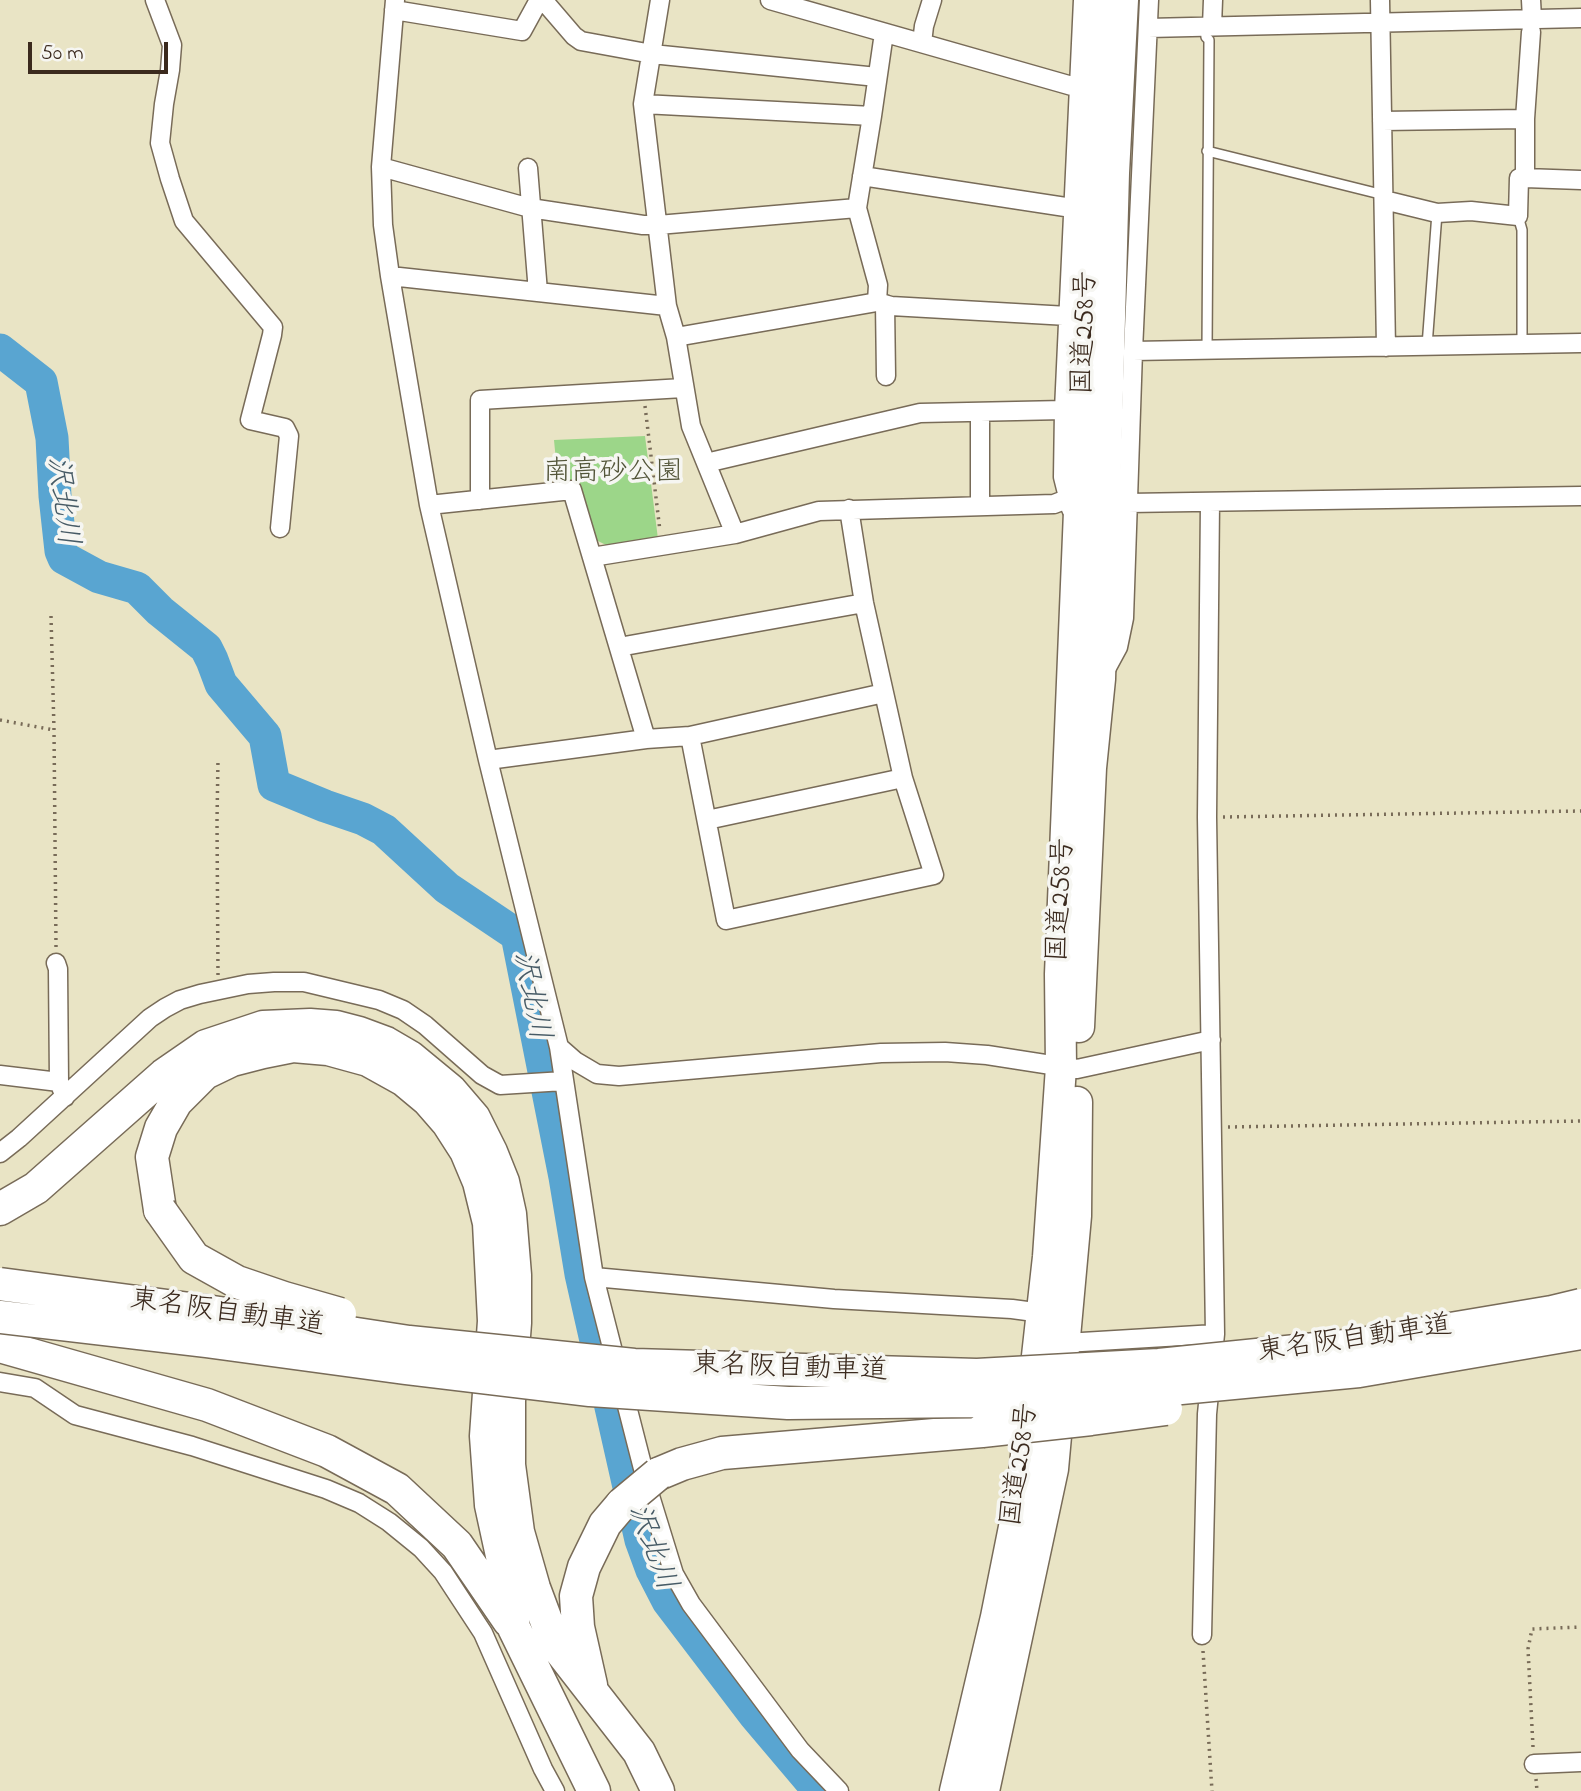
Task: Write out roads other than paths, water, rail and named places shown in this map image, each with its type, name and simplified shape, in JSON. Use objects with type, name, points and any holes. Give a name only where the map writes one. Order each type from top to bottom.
[{"type":"highway","name":"国道258号","points":[[984,1791],[1053,1469],[1076,1216],[1069,1068],[1060,974],[1100,0]]},
{"type":"highway","name":"国道258号","points":[[954,1791],[996,1617],[1023,1482],[1069,1068],[1100,680],[1114,173],[1123,0]]},
{"type":"highway","points":[[0,1209],[36,1188],[164,1075],[206,1046],[263,1027],[310,1025],[336,1027],[359,1033],[386,1043],[410,1057],[450,1090],[474,1118],[491,1152],[503,1182],[510,1214],[515,1275],[515,1323],[509,1401],[509,1465],[518,1532],[534,1588],[555,1644],[639,1752],[658,1791]]},
{"type":"highway","points":[[514,1628],[491,1505],[486,1436],[494,1321],[489,1223],[479,1182],[466,1151],[448,1123],[428,1100],[404,1080],[368,1060],[328,1049],[293,1046],[232,1060],[205,1073],[176,1102],[161,1128],[152,1157],[160,1210],[194,1258],[237,1282],[355,1318],[689,1355],[729,1368]]},
{"type":"highway","name":"東名阪自動車道","points":[[0,1284],[213,1312],[410,1342],[634,1365],[977,1375],[1159,1365],[1355,1345],[1581,1305]]},
{"type":"highway","name":"東名阪自動車道","points":[[0,1317],[590,1390],[788,1403],[975,1401],[1160,1390],[1359,1371],[1581,1333]]},
{"type":"highway","points":[[0,1346],[207,1405],[327,1451],[397,1489],[457,1545],[514,1628],[594,1791]]},
{"type":"highway","points":[[593,1693],[578,1627],[576,1596],[583,1567],[605,1524],[622,1504],[658,1474],[722,1453],[1091,1419],[1304,1390],[1359,1371]]},
{"type":"street","points":[[155,0],[172,45],[160,143],[184,221],[272,327],[250,420],[285,428],[289,436],[280,528]]},
{"type":"street","points":[[839,1791],[800,1749],[691,1604],[674,1574],[650,1496],[594,1276],[561,1082],[559,1047],[488,760],[429,505],[390,276],[383,225],[381,167],[394,5],[522,31],[541,0],[581,41],[652,54],[877,77]]},
{"type":"street","points":[[660,0],[643,104],[667,306],[676,337],[691,426],[735,534]]},
{"type":"street","points":[[770,0],[1079,88]]},
{"type":"street","points":[[922,43],[932,0]]},
{"type":"street","points":[[1078,527],[1063,477],[1072,208],[1083,0]]},
{"type":"street","points":[[1100,680],[1118,646],[1124,618],[1149,0]]},
{"type":"street","points":[[1209,26],[1213,0]]},
{"type":"street","points":[[1380,0],[1386,347]]},
{"type":"street","points":[[1525,178],[1531,0]]},
{"type":"street","points":[[1148,27],[1380,23],[1532,26],[1581,18]]},
{"type":"street","points":[[884,33],[857,208],[878,285],[886,376]]},
{"type":"street","points":[[643,104],[872,116]]},
{"type":"street","points":[[1382,121],[1525,119]]},
{"type":"street","points":[[381,167],[530,208],[643,225],[857,208]]},
{"type":"street","points":[[528,168],[538,292]]},
{"type":"street","points":[[862,176],[1072,208]]},
{"type":"street","points":[[1384,198],[1437,214],[1471,211],[1518,216],[1519,178],[1581,180]]},
{"type":"street","points":[[390,276],[667,306]]},
{"type":"street","points":[[676,337],[881,303],[891,306],[1068,316]]},
{"type":"street","points":[[1133,351],[1581,343]]},
{"type":"street","points":[[480,500],[480,400],[683,388]]},
{"type":"street","points":[[706,463],[920,413],[1064,410]]},
{"type":"street","points":[[980,412],[980,505]]},
{"type":"street","points":[[429,505],[572,491],[646,738]]},
{"type":"street","points":[[1128,503],[1581,496]]},
{"type":"street","points":[[592,557],[735,534],[819,511],[1054,504],[1068,499]]},
{"type":"street","points":[[1202,1635],[1207,1414],[1215,1334],[1207,817],[1210,502]]},
{"type":"street","points":[[690,736],[726,920],[934,875],[903,778],[864,603],[849,509]]},
{"type":"street","points":[[619,647],[864,603]]},
{"type":"street","points":[[488,760],[646,738],[690,736],[884,693]]},
{"type":"street","points":[[707,820],[903,778]]},
{"type":"street","points":[[56,963],[62,1090]]},
{"type":"street","points":[[0,1153],[19,1138],[62,1090],[164,1008],[200,994],[248,984],[304,982],[379,1000],[403,1010],[425,1025],[491,1081],[500,1085],[561,1082]]},
{"type":"street","points":[[559,1047],[575,1061],[597,1074],[619,1076],[881,1053],[945,1052],[987,1055],[1069,1068],[1211,1040]]},
{"type":"street","points":[[0,1074],[62,1090]]},
{"type":"street","points":[[594,1276],[834,1299],[1042,1313]]},
{"type":"street","points":[[1065,1343],[1215,1334]]},
{"type":"street","points":[[0,1382],[35,1388],[75,1415],[192,1446],[326,1489],[359,1503],[389,1522],[421,1548],[443,1572],[483,1633],[555,1791]]},
{"type":"street","points":[[1534,1764],[1581,1762]]},
{"type":"lane","points":[[1207,350],[1209,40],[1206,37],[1209,26]]},
{"type":"lane","points":[[1207,151],[1384,198]]},
{"type":"lane","points":[[1427,346],[1437,214]]},
{"type":"lane","points":[[1518,216],[1522,230],[1522,345]]},
{"type":"waterway","name":"沢北川","points":[[0,350],[41,382],[52,438],[55,496],[64,558],[99,577],[137,588],[160,611],[206,648],[221,684],[265,736],[274,785],[363,819],[384,830],[447,888],[517,935],[565,1177],[581,1274],[641,1540],[668,1601],[754,1714],[819,1791]]},
{"type":"park label","name":"南高砂公園","points":[[613,474]]}]
